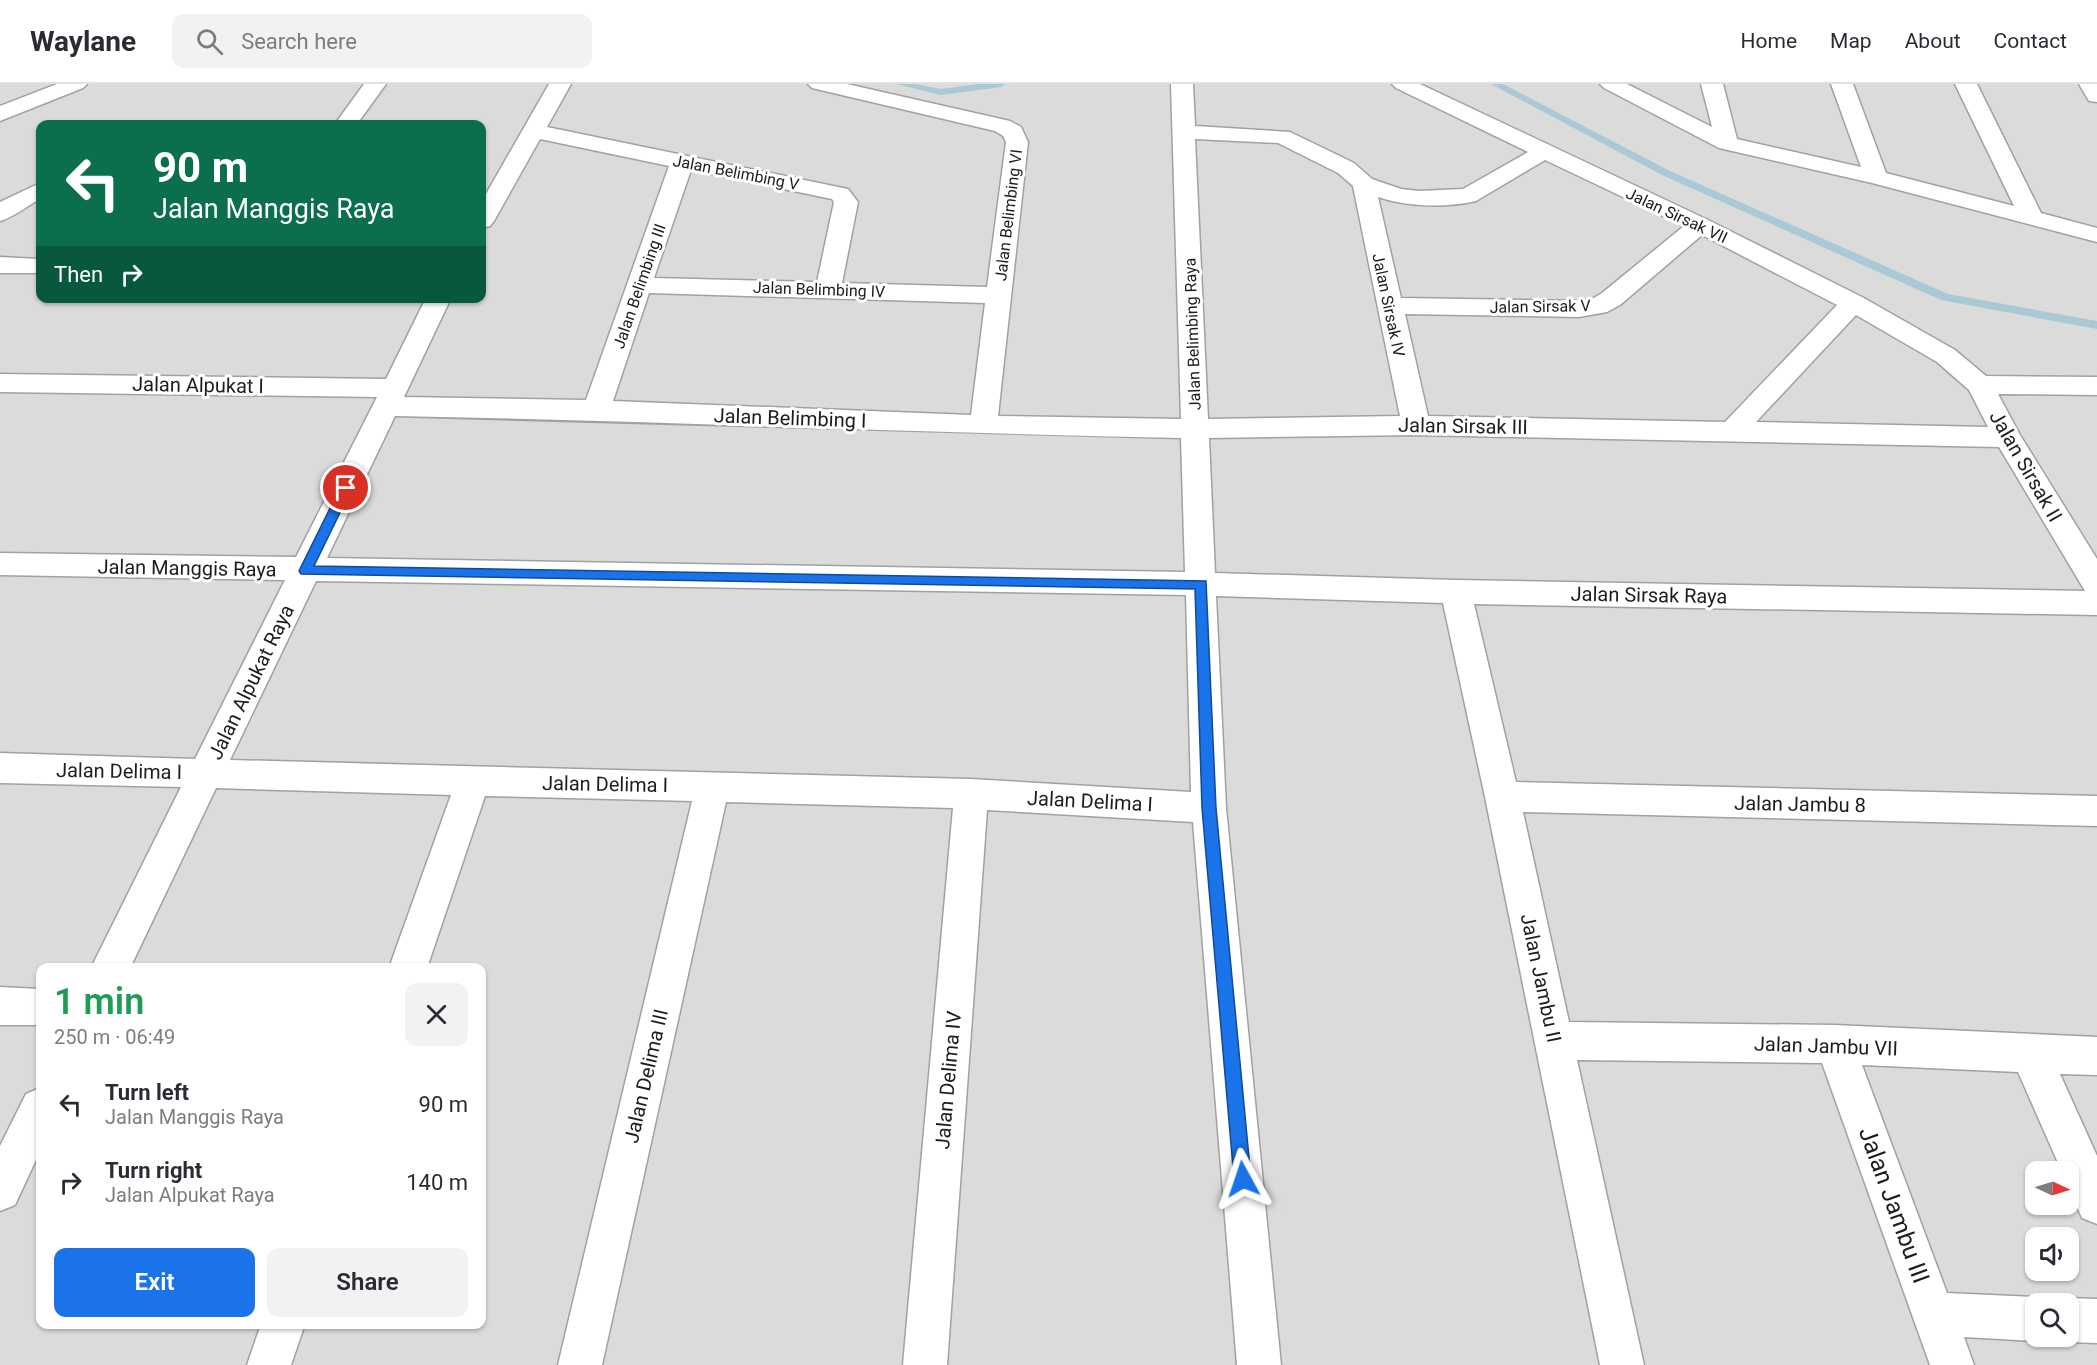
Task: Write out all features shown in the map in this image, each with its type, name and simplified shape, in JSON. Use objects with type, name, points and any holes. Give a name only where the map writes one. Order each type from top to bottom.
[{"type":"street","points":[[0,114],[76,84]]},
{"type":"street","points":[[349,120],[375,84]]},
{"type":"street","points":[[486,214],[560,84]]},
{"type":"street","name":"Jalan Belimbing VI","points":[[819,84],[1002,126],[1013,132],[1017,142],[983,425]]},
{"type":"street","name":"Jalan Belimbing Raya","points":[[1182,84],[1186,132],[1209,808],[1259,1365]]},
{"type":"street","name":"Jalan Sirsak VII","points":[[1402,84],[1700,225],[1853,303],[1946,356]]},
{"type":"street","points":[[1611,84],[1727,143],[1876,177],[2097,235]]},
{"type":"street","points":[[1712,84],[1727,143]]},
{"type":"street","points":[[1842,84],[1876,177]]},
{"type":"street","points":[[1966,84],[2031,217]]},
{"type":"street","points":[[2090,84],[2097,96]]},
{"type":"street","name":"Jalan Belimbing V","points":[[535,131],[840,194],[846,202],[828,289]]},
{"type":"street","points":[[1186,132],[1282,137],[1346,168],[1364,184],[1398,196],[1443,199],[1468,196],[1543,152]]},
{"type":"street","name":"Jalan Belimbing III","points":[[596,410],[682,162]]},
{"type":"street","name":"Jalan Sirsak IV","points":[[1364,184],[1416,425]]},
{"type":"street","points":[[0,214],[9,206],[36,192]]},
{"type":"street","name":"Jalan Sirsak V","points":[[1389,306],[1579,309],[1598,306],[1611,298],[1700,225]]},
{"type":"street","points":[[0,265],[36,266]]},
{"type":"street","name":"Jalan Belimbing IV","points":[[639,285],[998,295]]},
{"type":"street","name":"Jalan Alpukat Raya","points":[[112,963],[437,303]]},
{"type":"street","points":[[1732,431],[1853,303]]},
{"type":"street","name":"Jalan Sirsak II","points":[[1946,356],[1980,386],[2007,437],[2097,585]]},
{"type":"street","name":"Jalan Alpukat I","points":[[0,382],[391,397]]},
{"type":"street","points":[[1980,386],[2097,386]]},
{"type":"street","name":"Jalan Belimbing I","points":[[391,397],[596,410],[983,425],[1195,429]]},
{"type":"street","name":"Jalan Sirsak III","points":[[1195,429],[1416,425],[2007,437]]},
{"type":"street","name":"Jalan Manggis Raya","points":[[0,564],[305,571],[1201,584]]},
{"type":"street","name":"Jalan Sirsak Raya","points":[[1201,584],[1456,592],[2097,603]]},
{"type":"street","name":"Jalan Jambu II","points":[[1456,592],[1502,797],[1622,1365]]},
{"type":"street","name":"Jalan Delima I","points":[[0,768],[971,794],[1209,808]]},
{"type":"street","points":[[410,963],[473,780]]},
{"type":"street","name":"Jalan Delima III","points":[[580,1365],[713,786]]},
{"type":"street","name":"Jalan Delima IV","points":[[925,1365],[971,794]]},
{"type":"street","name":"Jalan Jambu 8","points":[[1502,797],[2097,811]]},
{"type":"street","points":[[0,1006],[36,1006]]},
{"type":"street","name":"Jalan Jambu VII","points":[[1554,1041],[1835,1044],[2031,1055],[2097,1056]]},
{"type":"street","name":"Jalan Jambu III","points":[[1835,1044],[1952,1365]]},
{"type":"street","points":[[2031,1055],[2097,1203]]},
{"type":"street","points":[[0,1190],[36,1116]]},
{"type":"street","points":[[1933,1314],[2025,1318]]},
{"type":"street","points":[[2079,1320],[2097,1321]]},
{"type":"street","points":[[269,1365],[281,1329]]},
{"type":"shaded area","points":[[0,84],[2097,84],[2097,1365],[0,1365]]},
{"type":"waterway","points":[[901,84],[941,92],[1001,84]]},
{"type":"waterway","points":[[1496,84],[1666,173],[1945,297],[2097,325]]},
{"type":"route","points":[[346,488],[305,571],[1201,584],[1209,808],[1243,1179]]}]
